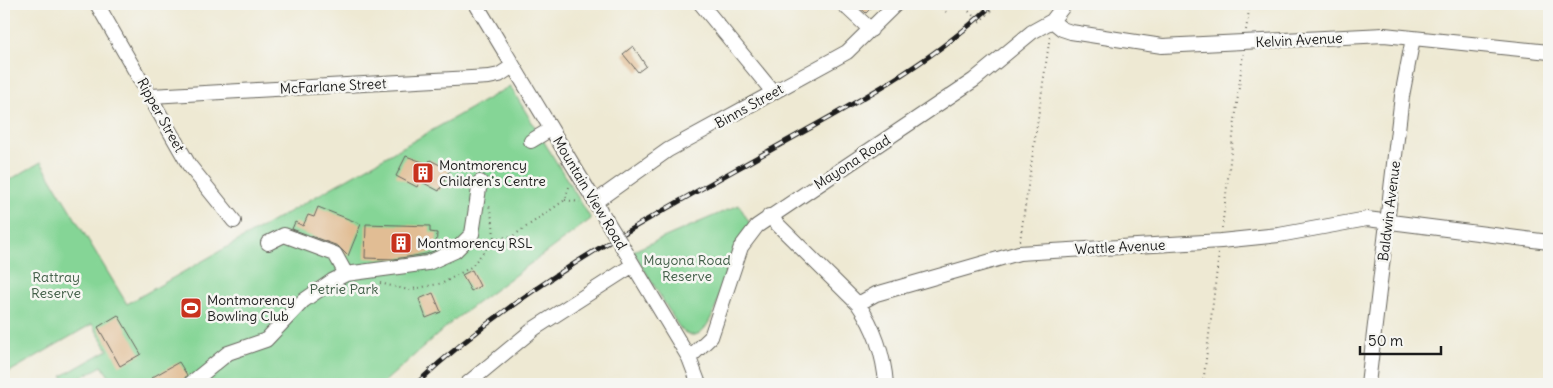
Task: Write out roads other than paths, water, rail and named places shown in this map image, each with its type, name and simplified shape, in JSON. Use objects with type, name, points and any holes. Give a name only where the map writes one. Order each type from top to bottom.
[{"type":"street","name":"Ripper Street","points":[[97,4],[189,165],[234,221]]},
{"type":"street","name":"Mountain View Road","points":[[476,4],[689,358],[695,383]]},
{"type":"street","points":[[701,4],[773,92]]},
{"type":"street","points":[[844,4],[871,30]]},
{"type":"street","name":"Binns Street","points":[[595,202],[668,150],[847,52],[896,4]]},
{"type":"street","name":"Mayona Road","points":[[689,358],[711,337],[741,247],[757,226],[769,216],[974,80],[1032,32],[1052,21],[1065,4]]},
{"type":"street","name":"Kelvin Avenue","points":[[1052,21],[1062,29],[1071,32],[1150,46],[1384,35],[1549,52]]},
{"type":"street","name":"Baldwin Avenue","points":[[1368,384],[1402,96],[1413,38]]},
{"type":"street","name":"McFarlane Street","points":[[151,96],[489,77],[499,75],[513,66]]},
{"type":"street","points":[[531,140],[551,129]]},
{"type":"street","points":[[190,384],[228,353],[266,340],[303,301],[332,281],[346,274],[428,263],[459,248],[468,240],[475,226],[480,182]]},
{"type":"street","points":[[769,216],[858,304],[874,332],[886,384]]},
{"type":"street","name":"Wattle Avenue","points":[[858,304],[876,294],[1018,254],[1221,242],[1278,235],[1367,219],[1549,242]]},
{"type":"street","points":[[268,243],[284,235],[335,254],[346,274]]},
{"type":"street","points":[[467,384],[535,328],[630,259]]},
{"type":"railway","points":[[416,384],[456,349],[540,286],[629,230],[885,85],[941,48],[993,4]]},
{"type":"place","name":"Montmorency Children's Centre","points":[[423,173]]},
{"type":"place","name":"Montmorency RSL","points":[[401,243]]},
{"type":"place","name":"Montmorency Bowling Club","points":[[191,308]]},
{"type":"park label","name":"Mayona Road Reserve","points":[[687,268]]},
{"type":"park label","name":"Rattray Reserve","points":[[56,286]]},
{"type":"park label","name":"Petrie Park","points":[[344,289]]}]
